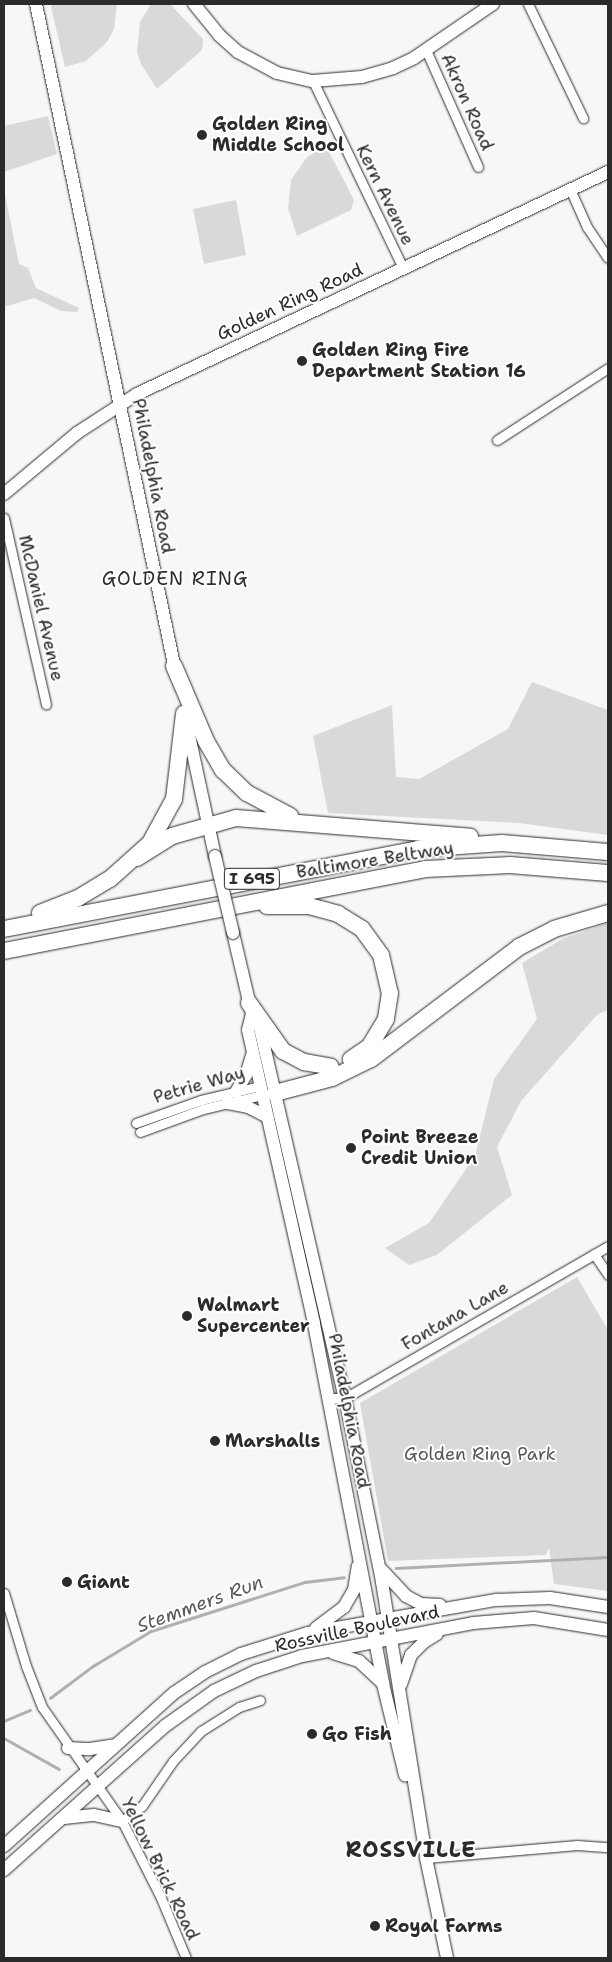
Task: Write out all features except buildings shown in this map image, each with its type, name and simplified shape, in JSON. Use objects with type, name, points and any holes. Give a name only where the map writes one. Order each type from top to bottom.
[{"type":"highway","points":[[174,666],[206,741],[223,770],[260,802],[286,815],[318,825]]},
{"type":"highway","points":[[137,858],[159,831],[174,799],[184,714]]},
{"type":"highway","points":[[4,928],[78,898],[172,836],[208,824],[236,818],[464,836],[502,843]]},
{"type":"highway","name":"Baltimore Beltway","points":[[4,928],[378,855],[502,843],[608,852]]},
{"type":"highway","name":"Baltimore Beltway","points":[[4,951],[340,883],[440,867],[510,865],[608,873]]},
{"type":"highway","points":[[224,908],[296,905],[322,908],[354,923],[375,946],[388,979],[386,1019],[369,1047],[332,1067],[268,1089]]},
{"type":"highway","points":[[268,1089],[332,1078],[371,1059],[519,947],[554,929],[608,913]]},
{"type":"highway","points":[[4,956],[61,940]]},
{"type":"highway","points":[[251,1009],[283,1051],[304,1062],[332,1067]]},
{"type":"main road","name":"Philadelphia Road","points":[[36,4],[215,856],[251,1009],[260,1028],[268,1089],[345,1398],[388,1619],[426,1858],[447,1958]]},
{"type":"main road","points":[[194,4],[218,35],[238,52],[272,71],[313,82],[372,75],[403,64],[493,4]]},
{"type":"main road","name":"Golden Ring Road","points":[[4,494],[77,433],[121,404],[608,172]]},
{"type":"main road","name":"Philadelphia Road","points":[[251,1009],[248,1030],[252,1052],[268,1089],[268,1117],[330,1398],[383,1684],[408,1789],[419,1815]]},
{"type":"main road","points":[[236,1092],[246,1075],[252,1052]]},
{"type":"main road","points":[[228,1103],[248,1107],[268,1117]]},
{"type":"main road","points":[[308,1633],[344,1608],[354,1590],[359,1553]]},
{"type":"main road","points":[[378,1564],[393,1585],[414,1601],[462,1606]]},
{"type":"main road","name":"Rossville Boulevard","points":[[4,1846],[174,1693],[205,1672],[241,1654],[308,1633],[462,1606],[536,1597],[608,1608]]},
{"type":"main road","name":"Rossville Boulevard","points":[[4,1870],[165,1726],[214,1691],[281,1662],[452,1626],[534,1618],[608,1630]]},
{"type":"main road","points":[[400,1696],[403,1672],[414,1651],[424,1642],[452,1626]]},
{"type":"main road","points":[[328,1652],[359,1661],[383,1684]]},
{"type":"main road","points":[[68,1748],[90,1750],[115,1745]]},
{"type":"main road","points":[[61,1819],[92,1815],[122,1821]]},
{"type":"street","points":[[528,4],[583,118]]},
{"type":"street","name":"Akron Road","points":[[426,50],[478,167]]},
{"type":"street","name":"Kern Avenue","points":[[313,82],[403,268]]},
{"type":"street","points":[[570,189],[587,227],[608,258]]},
{"type":"street","points":[[497,440],[608,368]]},
{"type":"street","name":"McDaniel Avenue","points":[[4,518],[46,704]]},
{"type":"street","name":"Petrie Way","points":[[136,1122],[201,1100],[236,1092],[268,1089]]},
{"type":"street","name":"Petrie Way","points":[[140,1132],[268,1089]]},
{"type":"street","name":"Fontana Lane","points":[[345,1398],[608,1246]]},
{"type":"street","points":[[594,1254],[608,1275]]},
{"type":"street","points":[[330,1398],[345,1398]]},
{"type":"street","name":"Yellow Brick Road","points":[[4,1593],[35,1691],[68,1748],[99,1786],[122,1821],[161,1898],[186,1958]]},
{"type":"street","points":[[122,1821],[142,1806],[173,1761],[201,1731],[239,1707],[260,1700]]},
{"type":"street","points":[[426,1858],[567,1845],[608,1847]]},
{"type":"green space","points":[[53,4],[117,4],[114,29],[107,42],[86,61],[65,67],[51,7]]},
{"type":"green space","points":[[151,4],[170,4],[203,39],[202,50],[157,89],[141,64],[137,52],[140,22]]},
{"type":"green space","points":[[48,116],[57,154],[4,172],[4,126]]},
{"type":"green space","points":[[326,146],[354,200],[351,210],[297,236],[288,208],[291,180],[307,157]]},
{"type":"green space","points":[[4,190],[19,264],[28,268],[36,288],[79,308],[77,312],[61,311],[34,298],[4,307]]},
{"type":"green space","points":[[236,200],[246,255],[204,264],[193,209]]},
{"type":"green space","points":[[532,682],[608,710],[608,835],[519,823],[328,813],[313,736],[392,705],[396,777],[419,779],[508,729]]},
{"type":"green space","points":[[608,923],[608,1010],[598,1014],[521,1101],[497,1147],[512,1195],[437,1255],[409,1265],[385,1248],[429,1223],[475,1156],[494,1079],[537,1019],[522,963],[564,938]]},
{"type":"green space","name":"Golden Ring Park","points":[[577,1277],[608,1330],[608,1591],[554,1584],[549,1548],[546,1555],[388,1561],[360,1403]]},
{"type":"waterway","name":"Stemmers Run","points":[[396,1568],[608,1557]]},
{"type":"waterway","name":"Stemmers Run","points":[[50,1698],[93,1666],[151,1631],[305,1582],[344,1577]]},
{"type":"waterway","name":"Stemmers Run","points":[[4,1721],[30,1710]]},
{"type":"waterway","points":[[4,1738],[59,1769]]},
{"type":"place","name":"Golden Ring Middle School","points":[[202,135]]},
{"type":"place","name":"Golden Ring Fire Department Station 16","points":[[302,361]]},
{"type":"place","name":"Point Breeze Credit Union","points":[[351,1148]]},
{"type":"place","name":"Walmart Supercenter","points":[[187,1316]]},
{"type":"place","name":"Marshalls","points":[[215,1441]]},
{"type":"place","name":"Giant","points":[[67,1582]]},
{"type":"place","name":"Go Fish","points":[[312,1734]]},
{"type":"place","name":"Royal Farms","points":[[375,1926]]},
{"type":"district","name":"GOLDEN RING","points":[[175,579]]},
{"type":"district","name":"ROSSVILLE","points":[[411,1850]]}]
